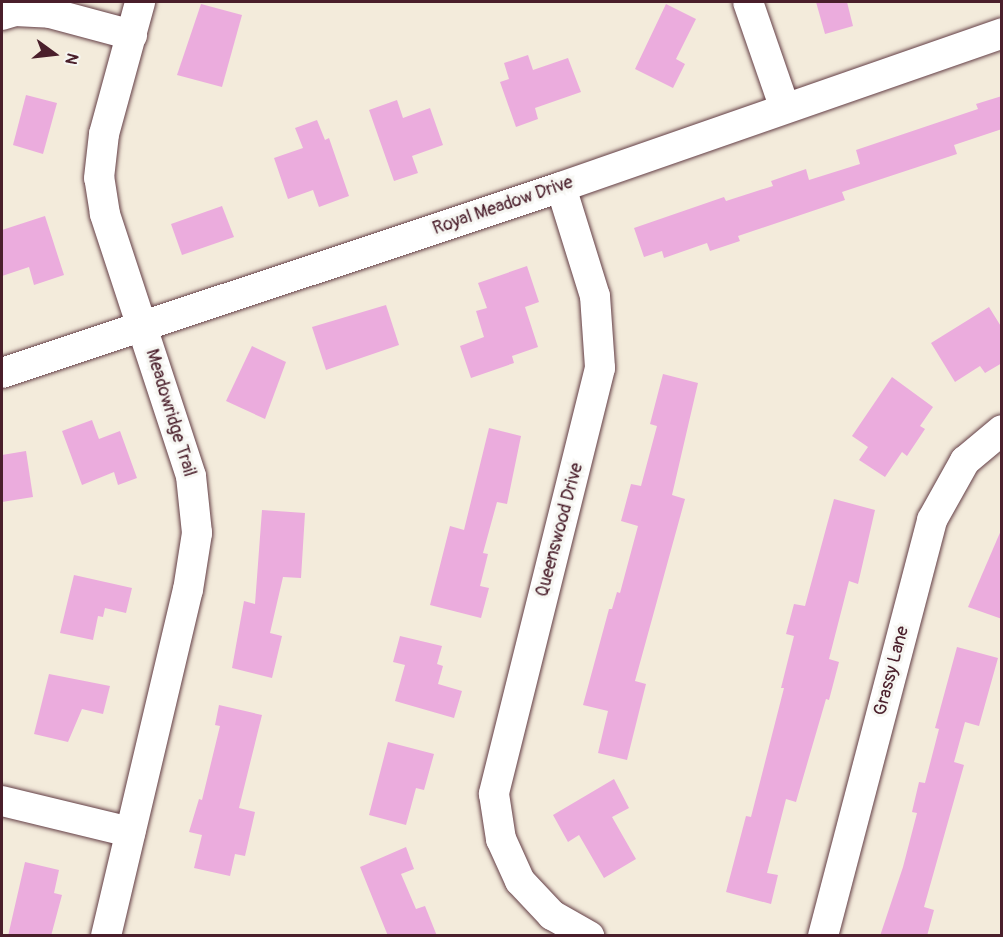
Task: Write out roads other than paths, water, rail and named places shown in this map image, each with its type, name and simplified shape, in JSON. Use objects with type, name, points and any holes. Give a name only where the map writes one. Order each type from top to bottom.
[{"type":"street","name":"Meadowridge Trail","points":[[106,936],[188,590],[197,533],[191,476],[144,327],[105,214],[99,178],[104,135],[140,2]]},
{"type":"street","points":[[748,2],[784,106]]},
{"type":"street","points":[[2,15],[15,11],[50,13],[132,35]]},
{"type":"street","name":"Royal Meadow Drive","points":[[2,373],[561,187],[784,106],[1002,33]]},
{"type":"street","name":"Queenswood Drive","points":[[561,187],[595,296],[601,356],[597,392],[496,783],[498,829],[515,872],[543,907],[590,936]]},
{"type":"street","name":"Grassy Lane","points":[[823,936],[932,520],[965,460],[1002,430]]},
{"type":"street","points":[[2,801],[130,832]]}]
